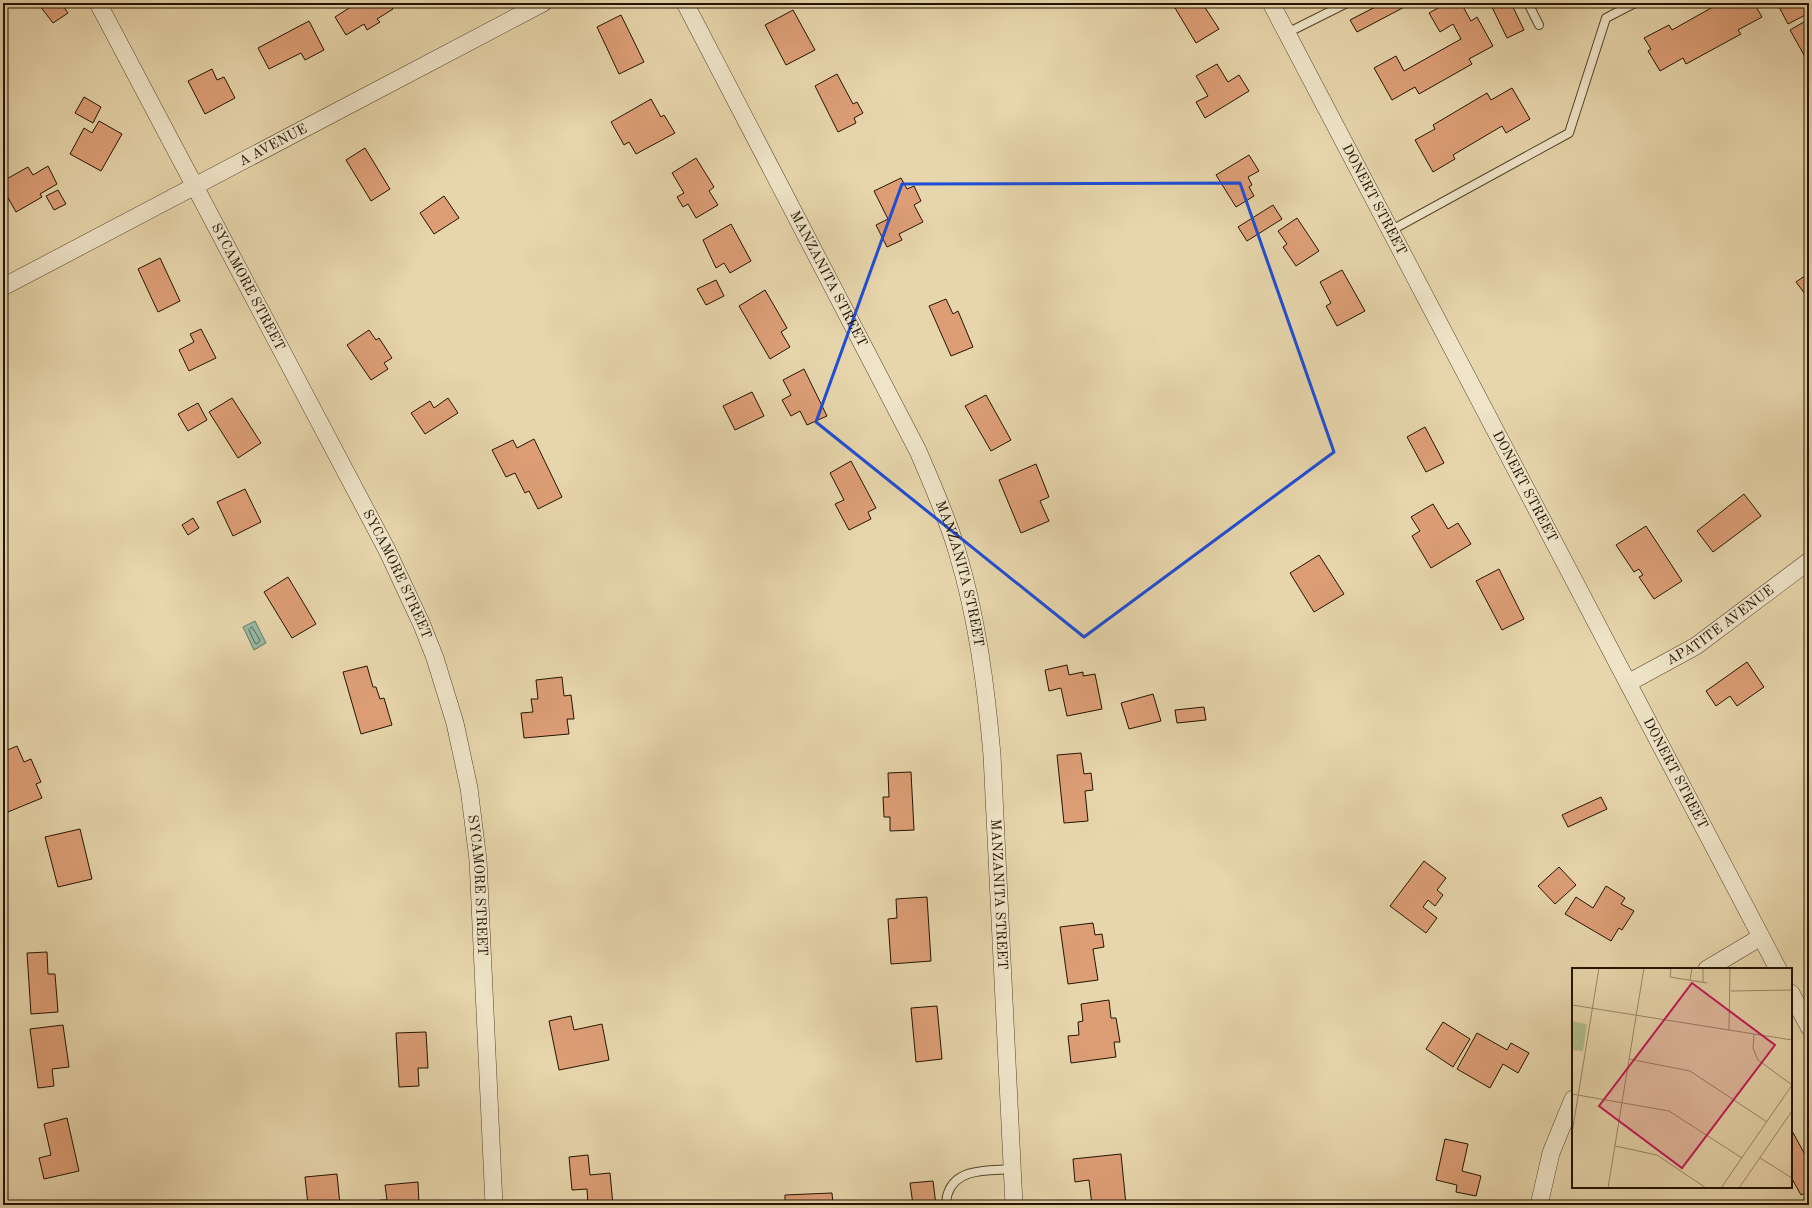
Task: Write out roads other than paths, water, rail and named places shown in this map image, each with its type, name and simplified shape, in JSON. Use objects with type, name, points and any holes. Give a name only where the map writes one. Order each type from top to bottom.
[{"type":"street","name":"SYCAMORE STREET","points":[[98,3],[387,550],[422,625],[445,690],[469,788],[478,860],[494,1205]]},
{"type":"street","name":"A AVENUE","points":[[3,287],[543,3]]},
{"type":"street","name":"MANZANITA STREET","points":[[685,3],[918,451],[939,500],[957,550],[978,637],[988,711],[992,755],[1014,1205]]},
{"type":"street","name":"DONERT STREET","points":[[1271,3],[1777,968]]},
{"type":"street","name":"APATITE AVENUE","points":[[1628,683],[1696,646],[1809,560]]},
{"type":"street","points":[[1709,968],[1761,937]]},
{"type":"street","points":[[1792,995],[1809,1027]]},
{"type":"street","points":[[1539,1205],[1550,1152],[1572,1101]]},
{"type":"lane","points":[[1287,33],[1347,3]]},
{"type":"lane","points":[[1528,3],[1539,25]]},
{"type":"lane","points":[[1390,231],[1570,133],[1606,18],[1635,3]]},
{"type":"lane","points":[[947,1205],[946,1200],[950,1187],[959,1177],[970,1173],[1012,1169]]},
{"type":"water","points":[[255,621],[266,643],[254,650],[243,627]]}]
